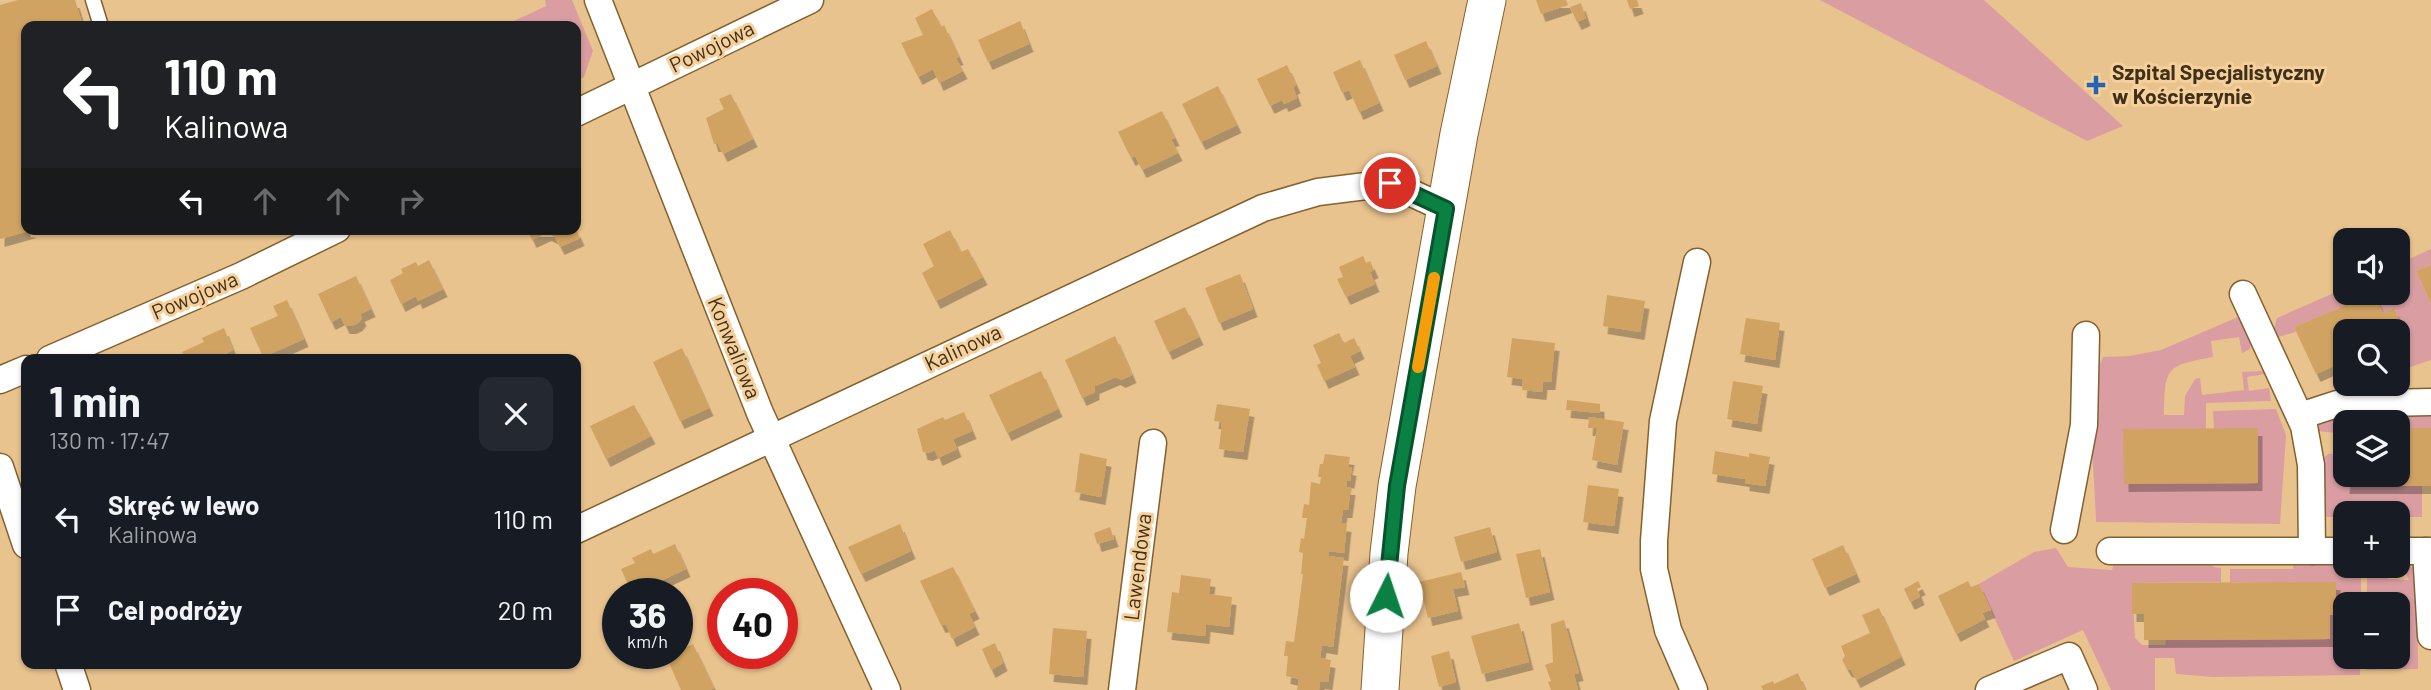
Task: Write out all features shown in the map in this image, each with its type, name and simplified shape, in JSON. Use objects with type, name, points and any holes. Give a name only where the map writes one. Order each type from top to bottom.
[{"type":"street","name":"Konwaliowa","points":[[598,0],[771,438],[887,690]]},
{"type":"street","name":"Powojowa","points":[[581,111],[810,0]]},
{"type":"street","points":[[1380,690],[1389,553],[1397,486],[1477,40],[1487,0]]},
{"type":"street","name":"Kalinowa","points":[[581,528],[1263,208],[1318,192],[1390,183],[1446,209]]},
{"type":"street","name":"Powojowa","points":[[62,354],[241,276],[325,235]]},
{"type":"street","points":[[1694,690],[1665,618],[1654,569],[1654,541],[1663,421],[1697,261]]},
{"type":"street","points":[[2243,294],[2304,426],[2311,465],[2312,551]]},
{"type":"street","points":[[2064,530],[2084,425],[2086,335]]},
{"type":"street","points":[[0,380],[21,371]]},
{"type":"street","points":[[2300,416],[2337,404],[2431,402]]},
{"type":"street","name":"Lawendowa","points":[[1122,690],[1153,443]]},
{"type":"street","points":[[0,467],[21,530]]},
{"type":"street","points":[[2110,551],[2333,551]]},
{"type":"street","points":[[2410,551],[2428,551],[2431,636]]},
{"type":"street","points":[[1989,690],[2068,656],[2084,690]]},
{"type":"lane","points":[[93,0],[99,21]]},
{"type":"shaded area","points":[[545,0],[572,0],[581,21],[514,21],[546,6]]},
{"type":"shaded area","points":[[1820,0],[1984,0],[2123,126],[2087,141]]},
{"type":"shaded area","points":[[581,22],[593,51],[584,77],[581,78]]},
{"type":"shaded area","points":[[2431,249],[2431,265],[2416,271],[2431,304],[2431,360],[2410,367],[2410,319],[2399,319],[2394,308],[2383,313],[2379,305],[2410,305],[2410,259]]},
{"type":"shaded area","points":[[2333,293],[2333,305],[2346,305],[2294,327],[2296,332],[2278,337],[2270,331],[2277,318]]},
{"type":"shaded area","points":[[2238,317],[2249,332],[2250,349],[2242,353],[2239,337],[2211,341],[2213,357],[2177,366],[2171,371],[2165,387],[2164,415],[2184,415],[2185,396],[2195,379],[2200,378],[2202,395],[2244,390],[2242,372],[2263,371],[2265,374],[2247,377],[2249,391],[2269,388],[2271,401],[2206,403],[2206,429],[2124,429],[2124,483],[2214,429],[2213,411],[2276,409],[2286,435],[2280,524],[2096,522],[2092,414],[2097,373],[2103,357],[2129,356],[2161,350]]},
{"type":"shaded area","points":[[2431,410],[2431,428],[2410,428],[2410,411]]},
{"type":"shaded area","points":[[2333,416],[2333,433],[2317,431],[2319,424]]},
{"type":"shaded area","points":[[2328,454],[2333,454],[2333,487],[2422,486],[2422,517],[2410,517],[2410,501],[2333,501],[2333,517],[2322,517],[2322,460]]},
{"type":"shaded area","points":[[2056,548],[2068,567],[2112,570],[2115,559],[2205,560],[2214,567],[2221,568],[2221,582],[2132,583],[2135,638],[2142,645],[2165,645],[2166,640],[2330,639],[2330,615],[2333,615],[2333,669],[2360,669],[2360,675],[2213,677],[2176,674],[2174,658],[2155,658],[2155,690],[2111,690],[2083,630],[2014,661],[1979,584],[2034,552]]},
{"type":"shaded area","points":[[2294,560],[2333,560],[2333,578],[2361,578],[2361,592],[2336,592],[2336,582],[2230,582],[2230,569],[2293,569]]},
{"type":"shaded area","points":[[2410,566],[2417,574],[2418,669],[2366,670],[2410,669],[2410,592],[2367,592],[2367,578],[2409,580]]},
{"type":"building","points":[[18,0],[75,0],[81,21],[21,21],[21,233],[0,239],[0,5]]},
{"type":"building","points":[[1536,0],[1566,0],[1568,5],[1541,14]]},
{"type":"building","points":[[1627,0],[1637,0],[1639,6],[1630,9]]},
{"type":"building","points":[[1581,3],[1586,18],[1577,22],[1570,7]]},
{"type":"building","points":[[932,9],[941,27],[944,25],[963,71],[939,83],[933,69],[918,77],[901,43],[923,35],[915,18]]},
{"type":"building","points":[[1020,21],[1029,44],[988,62],[978,40]]},
{"type":"building","points":[[1426,41],[1437,66],[1405,80],[1394,55]]},
{"type":"building","points":[[1360,60],[1379,103],[1359,112],[1349,90],[1342,93],[1333,72]]},
{"type":"building","points":[[1287,65],[1296,85],[1293,87],[1297,98],[1284,104],[1282,100],[1270,106],[1257,79]]},
{"type":"building","points":[[1218,86],[1237,125],[1201,142],[1182,104]]},
{"type":"building","points":[[731,94],[753,139],[723,154],[718,144],[714,144],[706,118],[724,109],[719,99]]},
{"type":"building","points":[[1162,111],[1175,138],[1171,139],[1178,153],[1142,170],[1135,156],[1131,158],[1118,132]]},
{"type":"building","points":[[950,230],[961,252],[968,249],[983,277],[936,301],[922,273],[934,266],[923,244]]},
{"type":"building","points":[[530,235],[543,235],[532,240]]},
{"type":"building","points":[[551,235],[579,235],[580,238],[560,247]]},
{"type":"building","points":[[1363,256],[1366,263],[1370,261],[1374,270],[1370,272],[1375,284],[1346,297],[1337,279],[1343,277],[1339,267]]},
{"type":"building","points":[[429,260],[443,289],[418,301],[416,296],[401,304],[390,280],[403,273],[401,269],[416,262],[418,266]]},
{"type":"building","points":[[2431,265],[2431,304],[2416,271]]},
{"type":"building","points":[[1240,274],[1253,309],[1219,323],[1205,288]]},
{"type":"building","points":[[356,276],[371,309],[360,314],[362,318],[352,326],[345,326],[341,317],[331,322],[318,294]]},
{"type":"building","points":[[1607,295],[1645,301],[1640,332],[1603,326]]},
{"type":"building","points":[[287,300],[304,339],[270,354],[262,354],[250,328],[278,316],[273,306]]},
{"type":"building","points":[[2346,305],[2379,305],[2383,313],[2394,308],[2399,319],[2333,319],[2333,366],[2316,374],[2294,327]]},
{"type":"building","points":[[1185,307],[1199,337],[1168,352],[1154,321]]},
{"type":"building","points":[[1746,318],[1780,323],[1775,360],[1740,354]]},
{"type":"building","points":[[224,328],[233,350],[225,354],[183,354],[182,352],[204,342],[202,338]]},
{"type":"building","points":[[1339,333],[1344,343],[1354,338],[1360,351],[1350,356],[1355,367],[1324,381],[1317,365],[1321,363],[1313,345]]},
{"type":"building","points":[[1115,336],[1132,375],[1121,380],[1116,377],[1095,386],[1095,392],[1082,398],[1065,360]]},
{"type":"building","points":[[1512,338],[1555,343],[1551,382],[1543,382],[1542,392],[1522,390],[1523,379],[1507,377]]},
{"type":"building","points":[[682,348],[709,408],[680,421],[653,362]]},
{"type":"building","points":[[1041,371],[1058,409],[1007,433],[989,395]]},
{"type":"building","points":[[1733,381],[1763,386],[1757,424],[1727,419]]},
{"type":"building","points":[[1567,400],[1600,404],[1600,413],[1566,410]]},
{"type":"building","points":[[1217,404],[1250,409],[1243,452],[1219,449],[1222,422],[1214,421]]},
{"type":"building","points":[[634,405],[651,436],[606,459],[590,426]]},
{"type":"building","points":[[964,412],[972,431],[953,439],[957,449],[938,458],[935,450],[923,452],[917,429],[943,417],[945,420]]},
{"type":"building","points":[[1589,417],[1624,422],[1617,465],[1592,460],[1597,428],[1588,428]]},
{"type":"building","points":[[2258,428],[2258,483],[2124,484],[2123,429]]},
{"type":"building","points":[[2410,428],[2431,428],[2431,486],[2410,486]]},
{"type":"building","points":[[1715,451],[1749,457],[1749,453],[1770,457],[1765,486],[1745,483],[1745,479],[1712,474]]},
{"type":"building","points":[[1080,453],[1107,459],[1101,497],[1075,492]]},
{"type":"building","points":[[1325,454],[1350,457],[1348,467],[1352,468],[1346,487],[1351,487],[1348,510],[1343,510],[1341,523],[1347,524],[1344,553],[1329,551],[1328,556],[1344,558],[1333,647],[1322,645],[1320,658],[1331,660],[1328,682],[1320,681],[1319,690],[1297,690],[1299,679],[1286,676],[1288,656],[1284,656],[1286,641],[1294,642],[1303,574],[1303,553],[1299,552],[1307,518],[1302,518],[1304,504],[1309,505],[1311,482],[1320,484],[1320,464],[1323,464]]},
{"type":"building","points":[[1588,485],[1619,489],[1614,526],[1583,522]]},
{"type":"building","points":[[900,524],[911,551],[861,574],[848,547]]},
{"type":"building","points":[[1110,527],[1114,539],[1097,544],[1094,533]]},
{"type":"building","points":[[1490,527],[1497,552],[1461,562],[1454,537]]},
{"type":"building","points":[[675,544],[686,569],[667,578],[625,578],[621,569],[635,563],[632,558],[651,549],[653,554]]},
{"type":"building","points":[[1843,545],[1856,574],[1825,588],[1812,559]]},
{"type":"building","points":[[1540,549],[1550,592],[1526,598],[1516,554]]},
{"type":"building","points":[[953,567],[975,611],[969,614],[975,627],[952,639],[946,624],[941,625],[920,581]]},
{"type":"building","points":[[1461,572],[1465,587],[1453,589],[1458,611],[1428,618],[1419,582]]},
{"type":"building","points":[[1181,575],[1211,579],[1209,594],[1232,597],[1229,627],[1206,624],[1205,636],[1167,632],[1172,592],[1179,593]]},
{"type":"building","points":[[1918,581],[1921,587],[1917,589],[1920,597],[1910,602],[1904,589]]},
{"type":"building","points":[[1968,581],[1971,587],[1979,584],[1991,610],[1982,613],[1985,619],[1956,634],[1938,596]]},
{"type":"building","points":[[2336,582],[2333,615],[2330,615],[2330,639],[2144,640],[2144,614],[2132,614],[2132,583]]},
{"type":"building","points":[[1879,608],[1901,657],[1856,680],[1842,660],[1845,656],[1841,646],[1870,633],[1862,615]]},
{"type":"building","points":[[1564,620],[1579,673],[1574,674],[1578,690],[1551,690],[1548,682],[1551,681],[1545,665],[1553,662],[1551,624]]},
{"type":"building","points":[[1519,623],[1529,662],[1482,674],[1471,636]]},
{"type":"building","points":[[1053,628],[1087,631],[1083,677],[1049,674]]},
{"type":"building","points":[[995,643],[1003,663],[991,670],[982,649]]},
{"type":"building","points":[[693,644],[714,688],[681,690],[672,669],[693,669]]},
{"type":"building","points":[[1449,651],[1456,682],[1439,687],[1431,656]]},
{"type":"building","points":[[1798,673],[1805,690],[1763,690],[1761,686],[1773,681],[1774,684]]},
{"type":"slow traffic","points":[[1418,367],[1434,278]]},
{"type":"place","name":"Szpital Specjalistyczny w Kościerzynie","points":[[2096,85]]},
{"type":"route","points":[[1386,596],[1397,486],[1446,209],[1390,183]]}]
